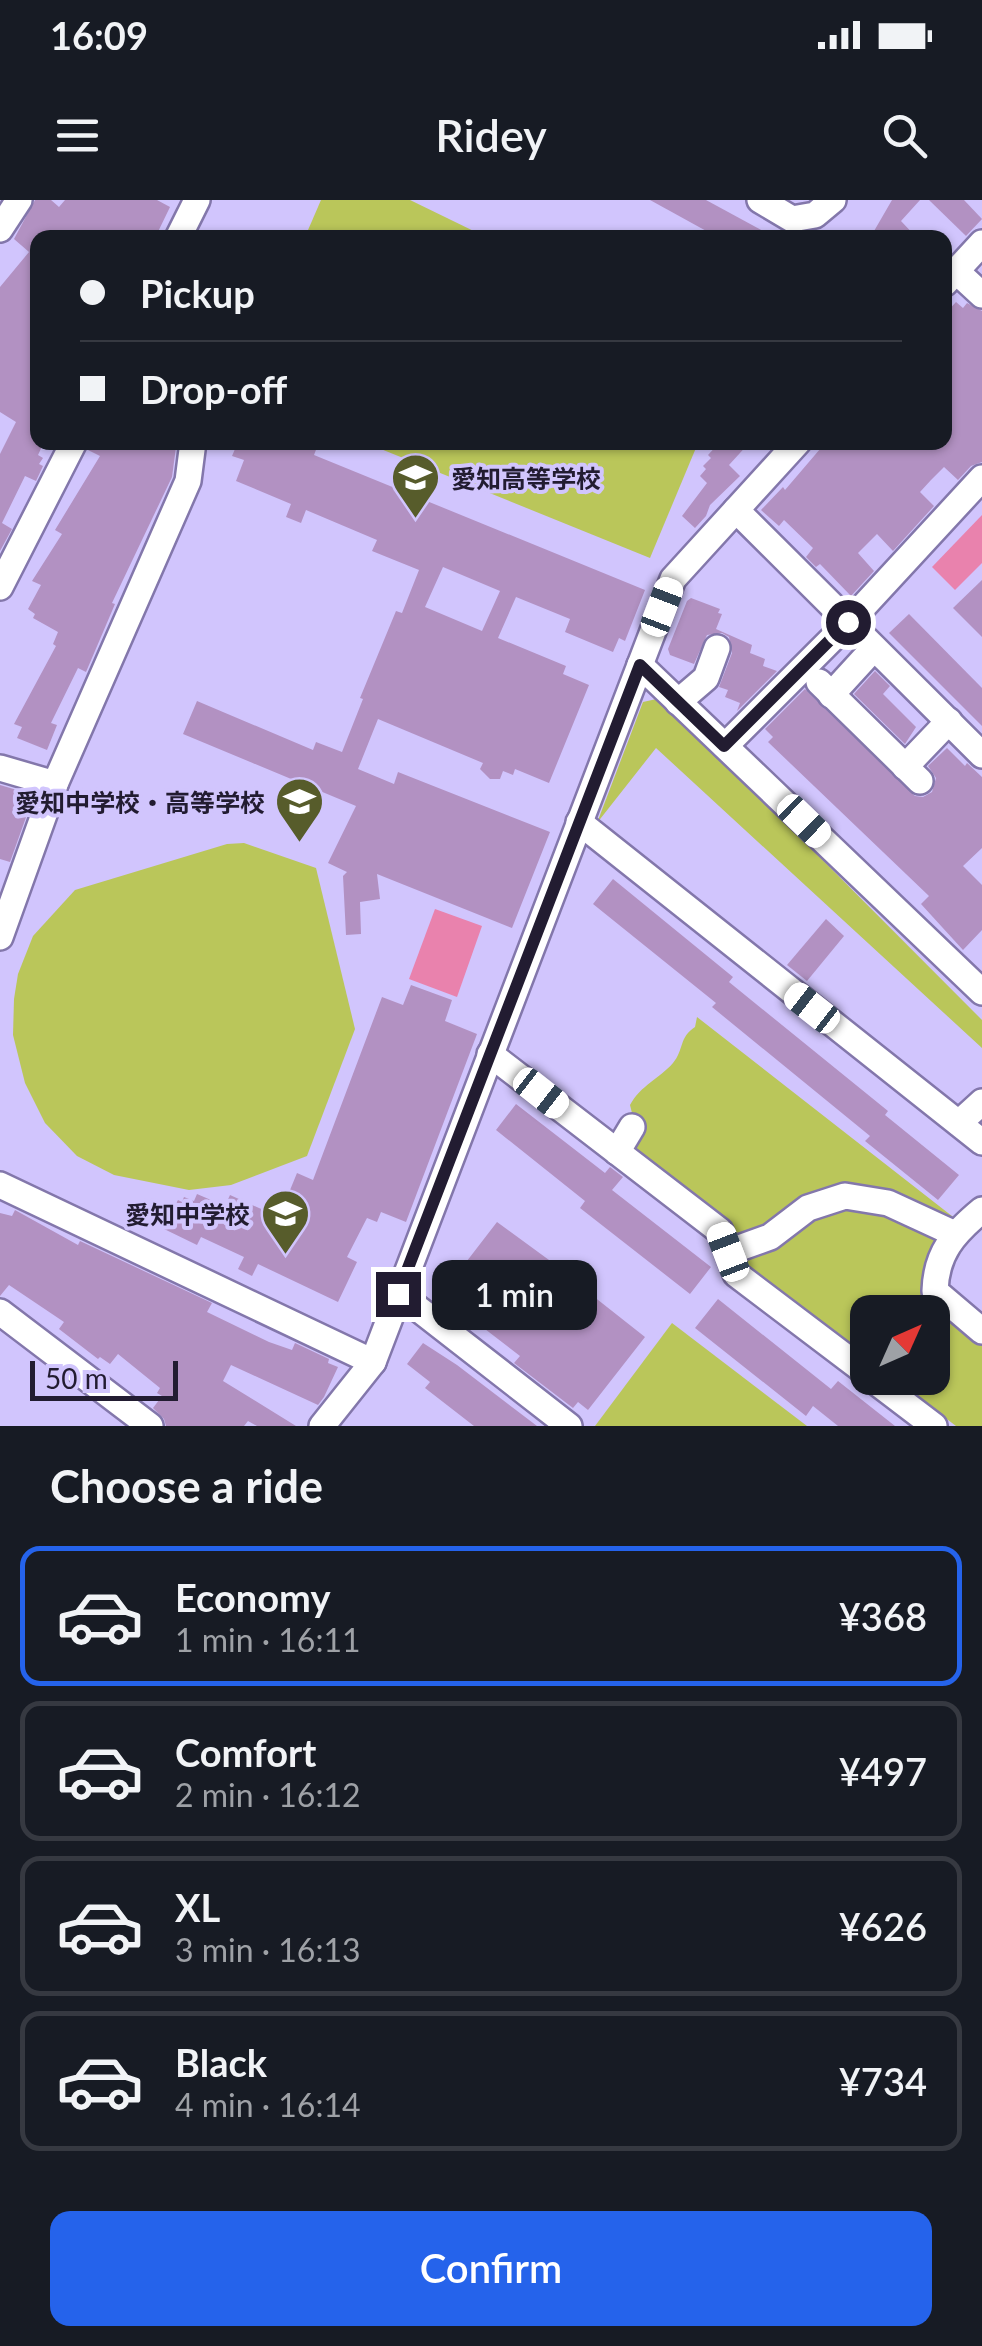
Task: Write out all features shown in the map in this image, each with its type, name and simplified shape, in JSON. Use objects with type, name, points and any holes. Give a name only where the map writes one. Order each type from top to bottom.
[{"type":"street","points":[[0,229],[19,200]]},
{"type":"street","points":[[182,230],[197,200]]},
{"type":"street","points":[[760,200],[792,219],[816,216],[833,200]]},
{"type":"street","points":[[952,276],[982,243]]},
{"type":"street","points":[[952,278],[982,295]]},
{"type":"street","points":[[0,587],[70,450]]},
{"type":"street","points":[[0,937],[55,784],[188,481],[192,450]]},
{"type":"street","points":[[322,1426],[373,1362],[673,578],[791,450]]},
{"type":"street","points":[[724,746],[848,622],[982,478]]},
{"type":"street","points":[[736,510],[982,754]]},
{"type":"street","points":[[678,702],[706,678],[717,648]]},
{"type":"street","points":[[874,648],[825,688],[913,774],[949,721]]},
{"type":"street","points":[[640,665],[982,992]]},
{"type":"street","points":[[0,768],[55,784]]},
{"type":"street","points":[[579,822],[982,1142]]},
{"type":"street","points":[[963,972],[982,954]]},
{"type":"street","points":[[490,1054],[720,1231],[736,1274],[850,1361]]},
{"type":"street","points":[[959,1123],[982,1102]]},
{"type":"street","points":[[617,1152],[632,1127]]},
{"type":"street","points":[[0,1184],[373,1362]]},
{"type":"street","points":[[728,1252],[770,1237],[808,1208],[844,1196],[888,1203],[954,1233]]},
{"type":"street","points":[[982,1210],[954,1233],[936,1268],[935,1291],[982,1330]]},
{"type":"street","points":[[398,1294],[569,1426]]},
{"type":"street","points":[[0,1312],[150,1426]]},
{"type":"street","points":[[894,1395],[934,1426]]},
{"type":"green space","points":[[321,200],[410,200],[472,230],[308,230]]},
{"type":"green space","points":[[383,450],[695,450],[650,558]]},
{"type":"green space","points":[[661,698],[982,1020],[982,1048],[656,748],[597,823],[643,702]]},
{"type":"green space","points":[[244,843],[316,868],[355,1029],[307,1156],[231,1185],[189,1190],[114,1175],[77,1156],[45,1123],[25,1083],[13,1035],[18,974],[33,936],[75,890],[227,844]]},
{"type":"green space","points":[[697,1017],[957,1220],[931,1262],[982,1339],[982,1426],[956,1426],[915,1395],[950,1395],[950,1295],[850,1295],[850,1346],[743,1267],[627,1147],[634,1121],[630,1105],[639,1092],[673,1063],[686,1035],[695,1027]]},
{"type":"green space","points":[[672,1323],[807,1426],[595,1426]]},
{"type":"shaded area","points":[[982,515],[982,563],[955,590],[932,567]]},
{"type":"shaded area","points":[[435,909],[482,926],[457,997],[409,979]]},
{"type":"building","points":[[35,200],[51,200],[59,207],[65,200],[157,200],[170,207],[159,230],[30,230],[30,450],[40,450],[38,455],[43,458],[39,464],[43,466],[36,481],[25,476],[2,523],[12,529],[0,551],[0,454],[16,422],[0,412],[0,287],[29,252],[14,239]]},
{"type":"building","points":[[650,200],[706,200],[761,230],[704,230]]},
{"type":"building","points":[[892,200],[920,200],[901,221],[909,230],[875,230]]},
{"type":"building","points":[[929,200],[964,200],[982,219],[966,236]]},
{"type":"building","points":[[956,302],[963,308],[967,303],[982,311],[982,462],[971,466],[958,480],[944,467],[931,480],[920,492],[934,506],[893,551],[877,534],[858,553],[874,571],[851,596],[820,564],[816,567],[806,557],[813,548],[784,520],[779,526],[761,510],[783,487],[785,490],[819,450],[952,450],[952,306]]},
{"type":"building","points":[[88,450],[176,450],[172,477],[112,603],[115,604],[86,672],[78,668],[51,723],[57,725],[47,750],[17,738],[22,727],[14,724],[56,646],[53,644],[58,632],[33,618],[35,614],[28,609],[41,585],[32,581],[62,534],[55,530],[100,456]]},
{"type":"building","points":[[235,450],[316,450],[314,455],[645,590],[625,641],[619,638],[613,652],[565,632],[570,619],[516,597],[498,638],[566,666],[563,674],[589,685],[549,783],[515,769],[513,775],[503,771],[500,779],[490,779],[480,769],[483,763],[378,719],[358,769],[394,784],[398,772],[550,832],[512,928],[377,874],[380,899],[360,902],[361,934],[346,935],[343,876],[347,872],[328,863],[356,806],[183,734],[197,701],[313,750],[316,742],[342,752],[396,611],[402,613],[419,570],[372,551],[377,540],[306,510],[301,523],[286,517],[291,504],[236,481],[244,460],[232,456]],"holes":[[[443,567],[500,591],[482,631],[425,607]]]},
{"type":"building","points":[[713,450],[743,450],[729,465],[740,476],[710,505],[695,528],[682,516],[707,483],[700,476],[711,458],[708,455]]},
{"type":"building","points":[[982,580],[982,637],[953,608]]},
{"type":"building","points":[[691,598],[720,609],[716,629],[752,645],[750,653],[765,659],[763,666],[777,671],[737,711],[740,703],[725,697],[728,690],[719,687],[732,653],[729,637],[722,633],[707,635],[694,664],[670,655],[668,649]]},
{"type":"building","points":[[909,614],[982,688],[982,726],[889,633]]},
{"type":"building","points":[[875,671],[890,686],[883,694],[916,727],[905,744],[854,694]]},
{"type":"building","points":[[805,689],[915,796],[932,792],[936,778],[928,766],[947,748],[982,777],[982,848],[963,866],[982,885],[982,930],[963,950],[921,904],[929,896],[768,742],[773,737],[765,729]]},
{"type":"building","points":[[0,785],[34,795],[10,862],[0,859]]},
{"type":"building","points":[[613,879],[733,977],[729,982],[888,1111],[885,1115],[959,1175],[938,1200],[865,1141],[870,1136],[712,1007],[716,1003],[593,904]]},
{"type":"building","points":[[826,919],[844,936],[807,981],[787,965]]},
{"type":"building","points":[[411,985],[452,1000],[445,1021],[477,1034],[406,1222],[381,1212],[377,1222],[367,1218],[347,1257],[357,1262],[338,1302],[258,1264],[252,1276],[238,1269],[244,1257],[201,1237],[197,1245],[162,1228],[178,1200],[182,1202],[184,1197],[194,1201],[197,1194],[225,1206],[230,1195],[279,1217],[297,1173],[313,1180],[382,997],[403,1005]]},
{"type":"building","points":[[516,1104],[605,1173],[610,1167],[623,1177],[612,1190],[711,1267],[690,1294],[580,1208],[585,1201],[496,1130]]},
{"type":"building","points":[[15,1210],[78,1245],[80,1241],[212,1303],[207,1312],[269,1342],[292,1350],[295,1343],[329,1359],[328,1363],[338,1367],[324,1397],[318,1405],[231,1365],[223,1381],[296,1426],[257,1426],[248,1421],[244,1426],[166,1426],[153,1408],[162,1396],[157,1393],[160,1388],[118,1354],[110,1364],[98,1359],[59,1329],[64,1322],[9,1285],[0,1296],[0,1213],[12,1216]]},
{"type":"building","points":[[497,1222],[645,1337],[588,1410],[578,1402],[573,1408],[514,1363],[520,1356],[442,1296],[451,1284],[438,1275],[449,1261],[460,1270]]},
{"type":"building","points":[[718,1299],[831,1389],[838,1381],[850,1395],[856,1395],[895,1426],[838,1426],[813,1406],[806,1416],[695,1328]]},
{"type":"building","points":[[423,1343],[537,1426],[474,1426],[425,1388],[430,1382],[407,1364]]},
{"type":"place","name":"愛知高等学校","points":[[416,520]]},
{"type":"place","name":"愛知中学校・高等学校","points":[[300,844]]},
{"type":"place","name":"愛知中学校","points":[[285,1256]]},
{"type":"route","points":[[398,1294],[640,665],[724,746],[848,622]]}]
